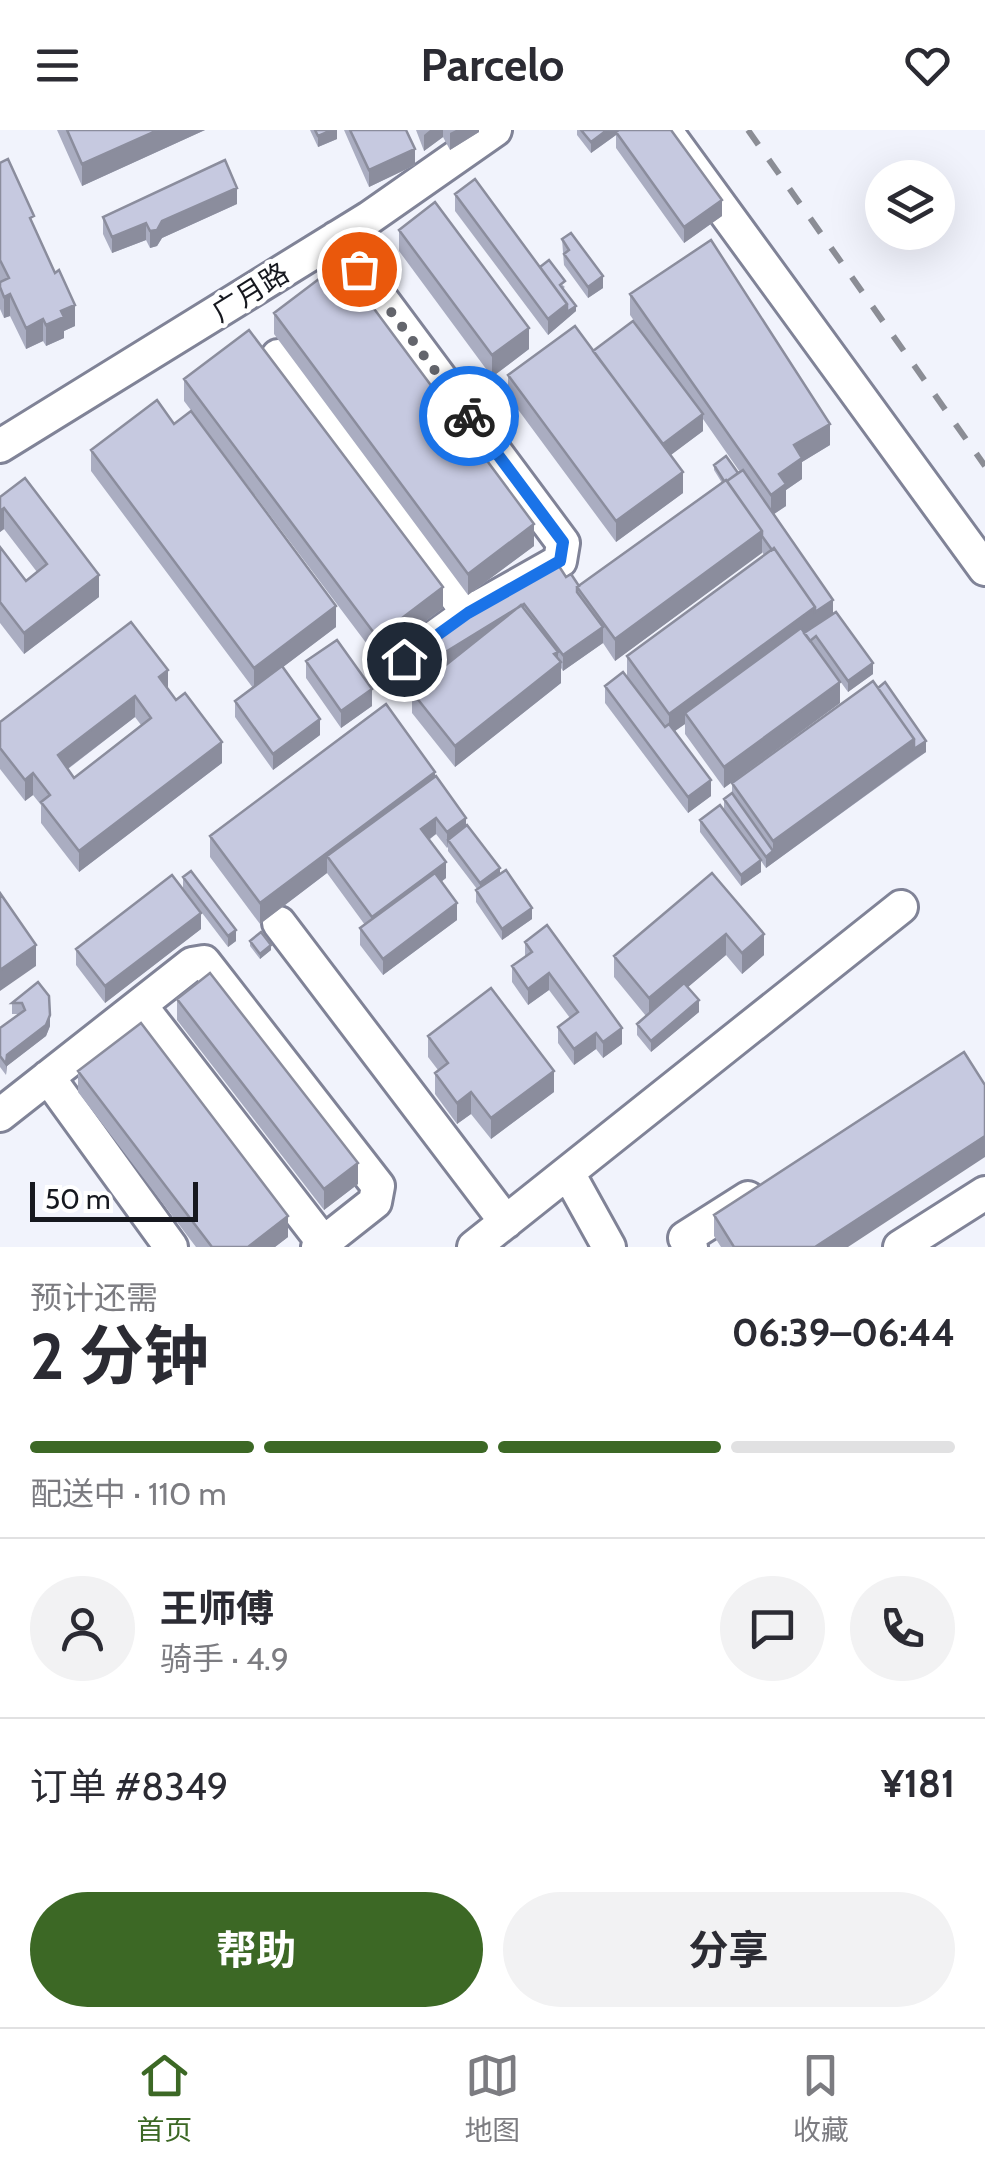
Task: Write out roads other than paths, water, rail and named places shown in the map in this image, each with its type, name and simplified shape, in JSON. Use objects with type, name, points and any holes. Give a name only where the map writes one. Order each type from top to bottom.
[{"type":"street","name":"广月路","points":[[0,446],[336,238],[495,130]]},
{"type":"street","points":[[665,130],[985,569]]},
{"type":"street","points":[[336,238],[563,542],[560,561],[468,613],[404,659]]},
{"type":"street","points":[[278,356],[468,613]]},
{"type":"street","points":[[474,1247],[901,906]]},
{"type":"street","points":[[279,923],[506,1222]]},
{"type":"street","points":[[0,1115],[192,964],[204,962],[378,1186],[375,1202],[320,1245],[140,1005]]},
{"type":"street","points":[[48,1078],[171,1247]]},
{"type":"street","points":[[568,1172],[608,1247]]},
{"type":"street","points":[[691,1247],[685,1238],[769,1184]]},
{"type":"street","points":[[900,1247],[985,1194]]},
{"type":"railway","points":[[748,130],[985,466]]}]
